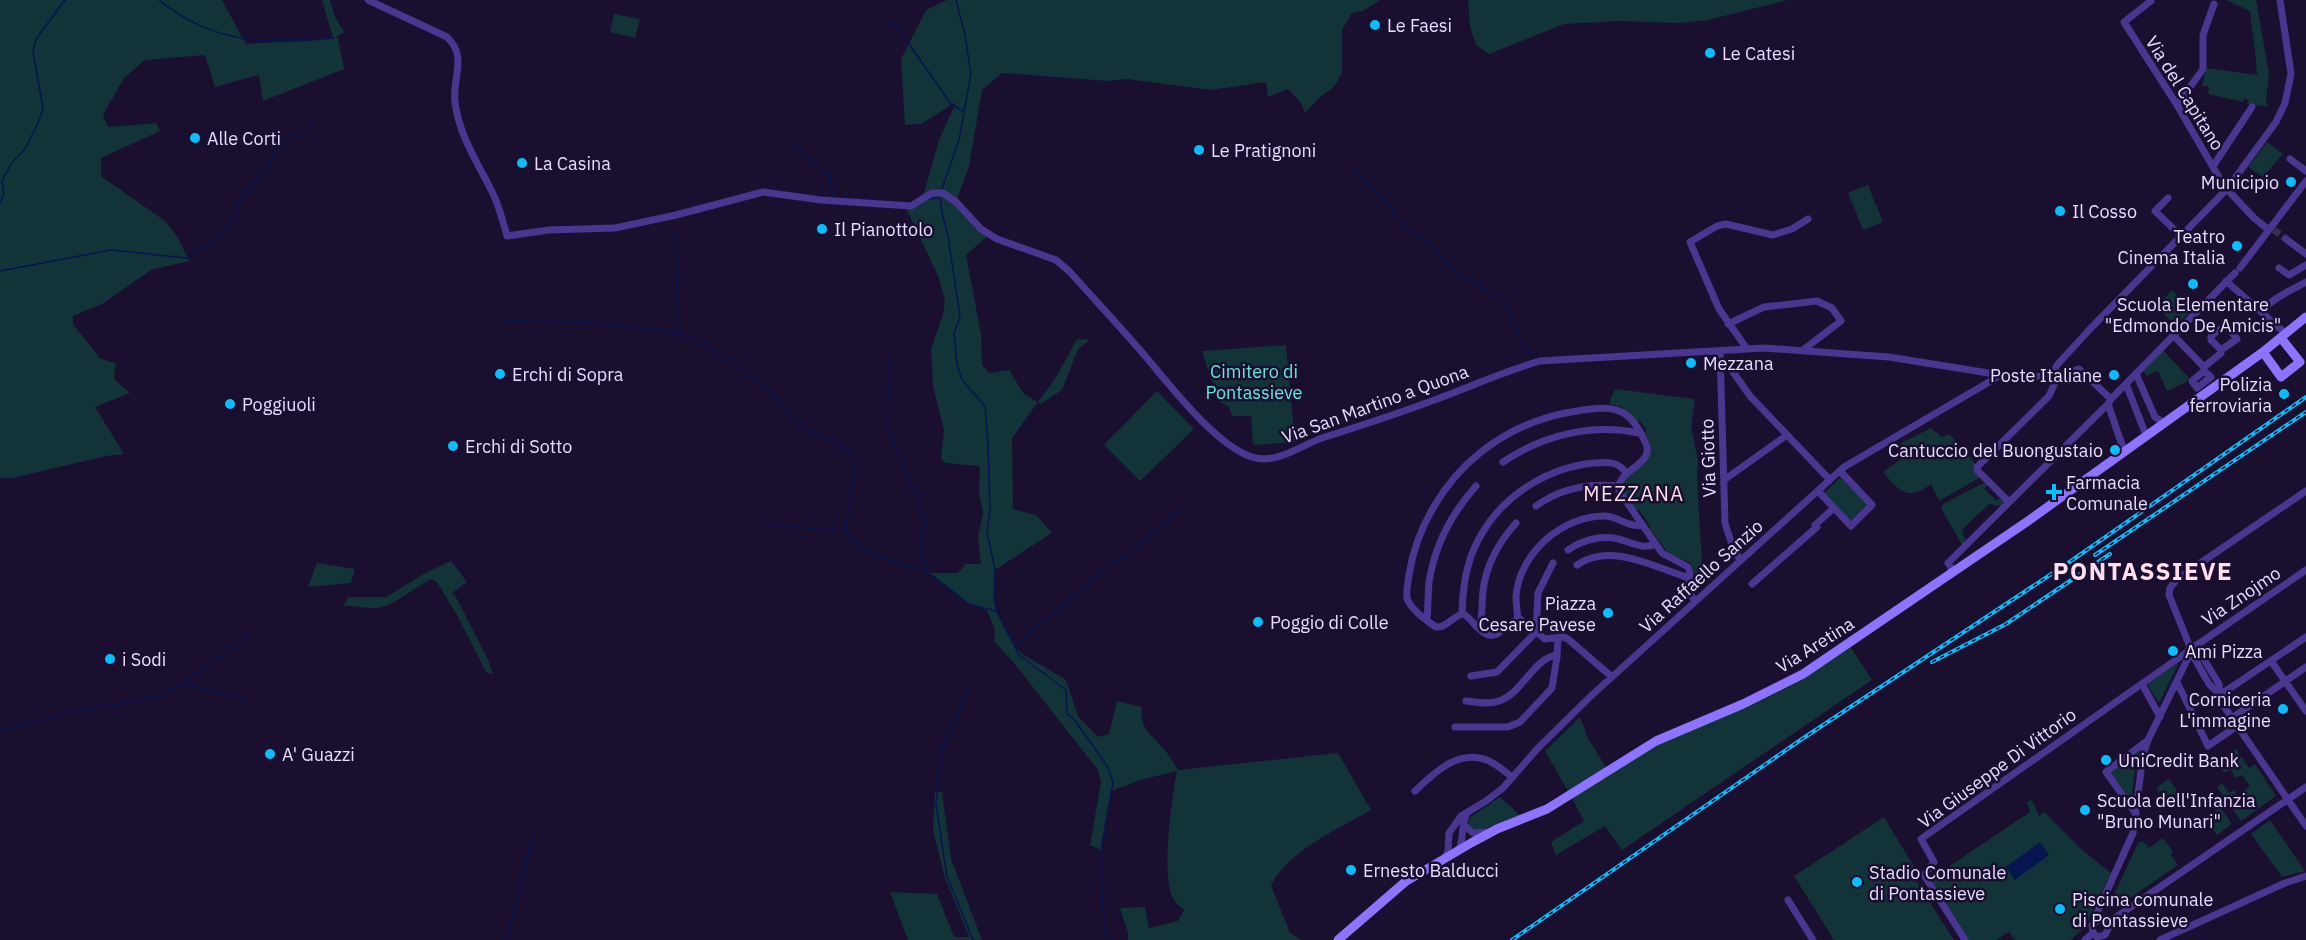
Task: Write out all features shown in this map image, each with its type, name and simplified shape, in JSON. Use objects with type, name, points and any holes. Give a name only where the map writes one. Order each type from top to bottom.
[{"type":"street","name":"Via San Martino a Quona","points":[[368,0],[447,37],[456,45],[458,57],[455,102],[461,126],[477,166],[501,212],[507,236],[549,230],[615,228],[763,192],[822,200],[905,206],[911,206],[932,193],[943,193],[956,202],[981,230],[997,239],[1056,260],[1070,272],[1183,402],[1209,428],[1239,450],[1255,458],[1271,458],[1288,453],[1323,438],[1439,399],[1508,370],[1540,361],[1722,356],[1747,349],[1803,350],[1889,357],[2001,375],[2055,376],[2079,369],[2109,401]]},
{"type":"street","points":[[2009,502],[1977,470],[1977,467],[2049,396],[2057,366],[2180,235],[2227,189],[2276,123],[2285,103],[2291,74],[2280,0]]},
{"type":"street","name":"Via del Capitano","points":[[2151,1],[2124,22],[2227,189],[2271,229]]},
{"type":"street","points":[[2177,105],[2203,69],[2203,35],[2214,4]]},
{"type":"street","points":[[2213,165],[2252,107]]},
{"type":"street","points":[[2290,159],[2306,171]]},
{"type":"street","points":[[1954,572],[1948,563],[2237,271],[2306,182]]},
{"type":"street","points":[[2168,198],[2156,211],[2180,235]]},
{"type":"street","points":[[1747,349],[1719,309],[1690,242],[1717,226],[1726,224],[1773,235],[1792,230],[1808,219]]},
{"type":"street","points":[[2286,239],[2306,254]]},
{"type":"street","points":[[2279,268],[2289,275],[2306,265]]},
{"type":"street","points":[[2226,281],[2262,312],[2283,336],[2300,362],[2281,377],[2263,352]]},
{"type":"street","points":[[2262,312],[2263,307],[2306,282]]},
{"type":"street","points":[[1728,324],[1764,307],[1817,301],[1832,308],[1841,321],[1803,350]]},
{"type":"street","name":"Via Aretina","points":[[1338,940],[1398,887],[1447,853],[1459,850],[1494,831],[1547,809],[1656,741],[1743,704],[1795,678],[1954,572],[2263,352],[2306,317]]},
{"type":"street","points":[[2173,335],[2204,369],[2221,353],[2221,350]]},
{"type":"street","points":[[1722,356],[1750,396],[1830,480]]},
{"type":"street","name":"Via Giotto","points":[[1722,356],[1725,524],[1740,560]]},
{"type":"street","points":[[2136,374],[2155,417],[2163,423]]},
{"type":"street","name":"Via Raffaello Sanzio","points":[[1447,853],[1449,832],[1459,817],[1495,794],[1545,741],[1612,677],[1840,471],[2001,375]]},
{"type":"street","points":[[2126,384],[2146,435]]},
{"type":"street","points":[[2109,401],[2130,394]]},
{"type":"street","points":[[2109,401],[2124,451]]},
{"type":"street","points":[[1462,613],[1442,627],[1436,627],[1409,603],[1407,596],[1410,567],[1418,542],[1442,494],[1478,455],[1503,437],[1530,423],[1558,415],[1607,408],[1621,410],[1640,433],[1647,446],[1646,454],[1638,465],[1626,473],[1618,486],[1620,494],[1666,556],[1687,566],[1690,571],[1687,591],[1695,601]]},
{"type":"street","points":[[1503,462],[1535,444],[1568,434],[1595,430],[1640,433]]},
{"type":"street","points":[[1724,480],[1787,435]]},
{"type":"street","points":[[1462,613],[1464,584],[1472,553],[1486,526],[1506,504],[1544,477],[1576,465],[1616,463],[1626,473]]},
{"type":"street","points":[[1818,491],[1851,526],[1872,506],[1840,471]]},
{"type":"street","points":[[1424,618],[1437,548],[1454,513],[1476,486]]},
{"type":"street","points":[[1536,506],[1556,494],[1579,487],[1618,486]]},
{"type":"street","points":[[2306,491],[2177,579],[2170,588],[2169,595],[2191,652],[2209,684],[2220,695],[2221,702],[2306,826]]},
{"type":"street","points":[[1752,584],[1817,527],[1815,525],[1834,508]]},
{"type":"street","points":[[1612,677],[1569,640],[1564,637],[1547,640],[1518,619],[1516,597],[1521,578],[1530,559],[1547,539],[1569,524],[1593,517],[1613,517],[1632,525],[1642,525]]},
{"type":"street","points":[[1480,629],[1484,590],[1491,562],[1503,539],[1516,523]]},
{"type":"street","points":[[1568,550],[1580,543],[1600,538],[1619,539],[1645,547],[1655,544]]},
{"type":"street","points":[[1577,565],[1596,556],[1615,555],[1689,578]]},
{"type":"street","points":[[1471,676],[1497,672],[1536,632],[1538,592],[1553,563]]},
{"type":"street","name":"Via Znojmo","points":[[2191,652],[2306,570]]},
{"type":"street","points":[[1462,613],[1487,634],[1494,635],[1518,619]]},
{"type":"street","points":[[2220,695],[2306,637]]},
{"type":"street","points":[[1455,727],[1508,727],[1519,723],[1550,691],[1558,639]]},
{"type":"street","points":[[2106,924],[2107,938],[2097,937],[2093,933],[2091,927],[2097,921],[2097,913],[2128,847],[2136,814],[2143,756],[2148,740],[2191,652]]},
{"type":"street","name":"Via Giuseppe Di Vittorio","points":[[1965,940],[1924,874],[1934,862],[1921,839],[2191,652]]},
{"type":"street","points":[[1466,701],[1490,703],[1503,699],[1514,692],[1546,658],[1557,655]]},
{"type":"street","points":[[2271,661],[2306,711]]},
{"type":"street","points":[[2232,718],[2306,667]]},
{"type":"street","points":[[2177,682],[2208,746],[2237,726]]},
{"type":"street","points":[[2142,684],[2160,717]]},
{"type":"street","points":[[2136,814],[2106,772],[2148,740]]},
{"type":"street","points":[[1415,791],[1442,767],[1457,760],[1487,760],[1512,777]]},
{"type":"street","points":[[2106,924],[2306,787]]},
{"type":"street","points":[[1459,850],[1462,824],[1469,811]]},
{"type":"street","points":[[1462,824],[1473,833],[1494,831]]},
{"type":"street","points":[[2160,940],[2285,883],[2306,876]]},
{"type":"street","points":[[1788,900],[1813,940]]},
{"type":"street","points":[[2097,921],[2106,924]]},
{"type":"street","points":[[2085,940],[2093,933]]},
{"type":"green space","points":[[0,0],[222,0],[246,44],[333,38],[322,0],[330,0],[335,17],[344,32],[336,37],[344,69],[263,101],[259,75],[215,87],[205,55],[145,60],[124,78],[103,115],[108,127],[157,123],[160,131],[101,158],[101,176],[165,221],[177,236],[189,261],[151,270],[102,304],[73,316],[73,324],[100,358],[116,364],[114,379],[130,393],[95,407],[124,454],[106,456],[13,478],[0,478]]},
{"type":"green space","points":[[947,0],[1380,0],[1363,11],[1352,13],[1342,30],[1342,73],[1334,87],[1321,96],[1305,113],[1301,103],[1288,89],[1268,97],[1266,82],[1211,90],[1127,79],[1108,81],[1002,73],[982,90],[969,167],[956,202],[990,234],[966,255],[981,334],[982,365],[989,373],[1009,370],[1024,394],[1038,402],[1012,438],[1013,509],[1036,515],[1052,533],[995,570],[994,600],[997,612],[1015,647],[1024,655],[1066,680],[1078,716],[1098,737],[1109,734],[1117,701],[1142,707],[1141,715],[1145,727],[1178,770],[1338,753],[1371,810],[1302,851],[1290,861],[1271,885],[1290,933],[1302,940],[1128,940],[1120,908],[1145,907],[1149,928],[1178,921],[1184,910],[1174,900],[1170,890],[1167,857],[1177,771],[1144,779],[1111,791],[1101,850],[1090,845],[1101,782],[1098,770],[994,641],[995,631],[987,610],[969,604],[929,573],[958,573],[965,564],[981,564],[978,537],[983,513],[979,492],[980,468],[945,463],[941,459],[944,430],[933,386],[931,349],[943,314],[945,300],[938,276],[905,206],[922,200],[939,140],[956,102],[921,124],[905,125],[901,59],[926,10]]},
{"type":"green space","points":[[1468,0],[1788,0],[1708,20],[1680,23],[1619,21],[1564,24],[1489,54],[1476,45],[1470,26]]},
{"type":"green space","points":[[2226,0],[2256,0],[2269,74],[2266,102],[2268,107],[2247,104],[2249,100],[2244,99],[2243,102],[2208,94],[2207,86],[2202,86],[2206,68],[2257,75],[2250,11]]},
{"type":"green space","points":[[614,14],[640,19],[635,38],[610,32]]},
{"type":"green space","points":[[2267,142],[2283,154],[2263,177],[2248,167]]},
{"type":"green space","points":[[1868,185],[1883,222],[1863,230],[1848,193]]},
{"type":"green space","points":[[2172,290],[2191,311],[2176,326],[2156,307]]},
{"type":"green space","points":[[1077,339],[1090,340],[1078,349],[1062,390],[1041,404],[1038,402],[1056,377]]},
{"type":"green space","name":"Cimitero di Pontassieve","points":[[1286,345],[1295,442],[1253,445],[1251,416],[1232,416],[1229,407],[1218,401],[1202,351]]},
{"type":"green space","points":[[2163,350],[2189,378],[2186,382],[2167,391],[2158,371],[2146,376],[2144,371]]},
{"type":"green space","points":[[1615,389],[1695,399],[1691,427],[1698,460],[1697,480],[1705,584],[1694,574],[1691,563],[1668,553],[1639,510],[1634,510],[1622,491],[1622,483],[1650,452],[1648,438],[1644,433],[1647,430],[1640,421],[1636,423],[1622,407],[1609,404]]},
{"type":"green space","name":"Cimitero di Pontassieve","points":[[1157,391],[1194,429],[1140,481],[1104,445]]},
{"type":"green space","points":[[1931,428],[1942,437],[1949,434],[1975,463],[1973,469],[1981,477],[1939,501],[1931,484],[1916,492],[1904,492],[1883,472],[1904,457],[1901,443]]},
{"type":"green space","points":[[1842,476],[1869,506],[1851,522],[1824,493]]},
{"type":"green space","points":[[1985,482],[1988,485],[1984,489],[1996,500],[2001,498],[2005,501],[2001,506],[1989,504],[1962,530],[1967,545],[1963,547],[1941,508],[1943,504]]},
{"type":"green space","points":[[451,561],[467,582],[452,593],[488,660],[493,674],[486,672],[457,615],[437,582],[431,579],[384,607],[343,606],[348,597],[386,597],[427,572]]},
{"type":"green space","points":[[317,563],[355,569],[351,583],[308,587]]},
{"type":"green space","points":[[1850,646],[1872,680],[1622,850],[1605,826],[1556,855],[1551,842],[1584,821],[1572,798],[1657,743]]},
{"type":"green space","points":[[2177,663],[2178,665],[2159,703],[2147,684]]},
{"type":"green space","points":[[1580,717],[1588,738],[1606,767],[1568,791],[1545,751]]},
{"type":"green space","points":[[2236,749],[2249,768],[2255,764],[2276,796],[2241,821],[2217,787],[2222,783],[2229,793],[2234,790],[2238,796],[2250,786],[2242,775],[2236,778],[2230,769],[2224,773],[2217,763]]},
{"type":"green space","points":[[2141,750],[2140,758],[2136,762],[2132,794],[2136,794],[2135,805],[2110,773]]},
{"type":"green space","points":[[2169,779],[2184,800],[2172,809],[2156,788]]},
{"type":"green space","points":[[935,792],[942,792],[951,859],[982,940],[908,940],[890,892],[937,894],[954,937],[969,937],[945,878],[933,830]]},
{"type":"green space","points":[[1500,797],[1522,817],[1477,831],[1467,825],[1469,818]]},
{"type":"green space","points":[[2032,800],[2039,816],[2044,812],[2081,849],[2111,873],[2086,925],[2071,940],[2015,940],[2009,932],[1996,940],[1967,940],[1930,879],[2030,812],[2027,802]]},
{"type":"green space","points":[[2220,807],[2232,824],[2217,835],[2205,818]]},
{"type":"green space","name":"Stadio Comunale di Pontassieve","points":[[1884,817],[1916,870],[1911,873],[1954,940],[1834,940],[1794,876]]},
{"type":"green space","points":[[2270,820],[2305,871],[2282,877],[2251,834]]},
{"type":"green space","points":[[2163,838],[2173,852],[2171,855],[2178,865],[2120,905],[2113,897],[2138,843],[2143,841],[2149,848]]},
{"type":"shaded area","points":[[2040,842],[2049,855],[2015,880],[2006,867]]},
{"type":"waterway","points":[[0,203],[4,193],[2,181],[12,162],[25,149],[43,109],[33,51],[36,39],[65,0]]},
{"type":"waterway","points":[[159,0],[179,15],[200,25],[242,38],[264,41],[334,38]]},
{"type":"waterway","points":[[941,191],[959,140],[971,74],[965,35],[956,0]]},
{"type":"waterway","points":[[889,19],[951,104],[963,111]]},
{"type":"waterway","points":[[0,271],[111,250],[186,258],[212,242],[233,222],[240,202],[285,142],[314,122]]},
{"type":"waterway","points":[[789,142],[830,176],[833,198],[867,198],[884,201]]},
{"type":"waterway","points":[[1354,169],[1389,205],[1399,221],[1428,242],[1458,274],[1490,291],[1507,304],[1523,347],[1535,358]]},
{"type":"waterway","points":[[940,196],[960,317],[954,333],[957,365],[963,381],[985,406],[990,510],[987,532],[995,570],[994,600],[997,612],[1019,655],[1066,690],[1067,714],[1073,718],[1108,767],[1113,783],[1101,850],[1103,908],[1108,940]]},
{"type":"waterway","points":[[928,199],[938,198]]},
{"type":"waterway","points":[[901,202],[911,201]]},
{"type":"waterway","points":[[675,234],[678,332]]},
{"type":"waterway","points":[[504,320],[592,323],[678,333],[702,342],[771,391],[790,416],[809,430],[853,452],[854,470],[847,532],[856,545],[872,554],[929,573],[969,604],[996,611]]},
{"type":"waterway","points":[[891,358],[887,424],[919,499],[925,522],[920,552],[929,572]]},
{"type":"waterway","points":[[1015,646],[1183,509]]},
{"type":"waterway","points":[[762,523],[846,532]]},
{"type":"waterway","points":[[0,731],[77,711],[153,698],[183,684],[249,635]]},
{"type":"waterway","points":[[184,684],[247,700]]},
{"type":"waterway","points":[[969,688],[942,751],[936,804],[947,877],[973,940]]},
{"type":"waterway","points":[[507,940],[533,836]]},
{"type":"tunnel","points":[[2274,230],[2286,239]]},
{"type":"railway","points":[[1512,940],[1802,739],[2071,561],[2306,397]]},
{"type":"railway","points":[[2095,555],[2306,412]]},
{"type":"railway","points":[[1932,662],[2006,624],[2110,554]]},
{"type":"place","name":"Le Faesi","points":[[1375,25]]},
{"type":"place","name":"Le Catesi","points":[[1710,53]]},
{"type":"place","name":"Alle Corti","points":[[195,138]]},
{"type":"place","name":"Le Pratignoni","points":[[1199,150]]},
{"type":"place","name":"La Casina","points":[[522,163]]},
{"type":"place","name":"Municipio","points":[[2291,182]]},
{"type":"place","name":"Il Cosso","points":[[2060,211]]},
{"type":"place","name":"Il Pianottolo","points":[[822,229]]},
{"type":"place","name":"Teatro Cinema Italia","points":[[2237,246]]},
{"type":"place","name":"Scuola Elementare \"Edmondo De Amicis\"","points":[[2193,284]]},
{"type":"place","name":"Mezzana","points":[[1691,363]]},
{"type":"place","name":"Erchi di Sopra","points":[[500,374]]},
{"type":"place","name":"Poste Italiane","points":[[2114,375]]},
{"type":"place","name":"Polizia ferroviaria","points":[[2284,394]]},
{"type":"place","name":"Poggiuoli","points":[[230,404]]},
{"type":"place","name":"Erchi di Sotto","points":[[453,446]]},
{"type":"place","name":"Cantuccio del Buongustaio","points":[[2115,450]]},
{"type":"place","name":"Farmacia Comunale","points":[[2054,492]]},
{"type":"place","name":"Piazza Cesare Pavese","points":[[1608,613]]},
{"type":"place","name":"Poggio di Colle","points":[[1258,622]]},
{"type":"place","name":"Ami Pizza","points":[[2173,651]]},
{"type":"place","name":"i Sodi","points":[[110,659]]},
{"type":"place","name":"Corniceria L'immagine","points":[[2283,709]]},
{"type":"place","name":"A' Guazzi","points":[[270,754]]},
{"type":"place","name":"UniCredit Bank","points":[[2106,760]]},
{"type":"place","name":"Scuola dell'Infanzia \"Bruno Munari\"","points":[[2085,810]]},
{"type":"place","name":"Ernesto Balducci","points":[[1351,870]]},
{"type":"place","name":"Stadio Comunale di Pontassieve","points":[[1857,882]]},
{"type":"place","name":"Piscina comunale di Pontassieve","points":[[2060,909]]},
{"type":"district","name":"MEZZANA","points":[[1634,493]]},
{"type":"district","name":"PONTASSIEVE","points":[[2143,571]]}]
